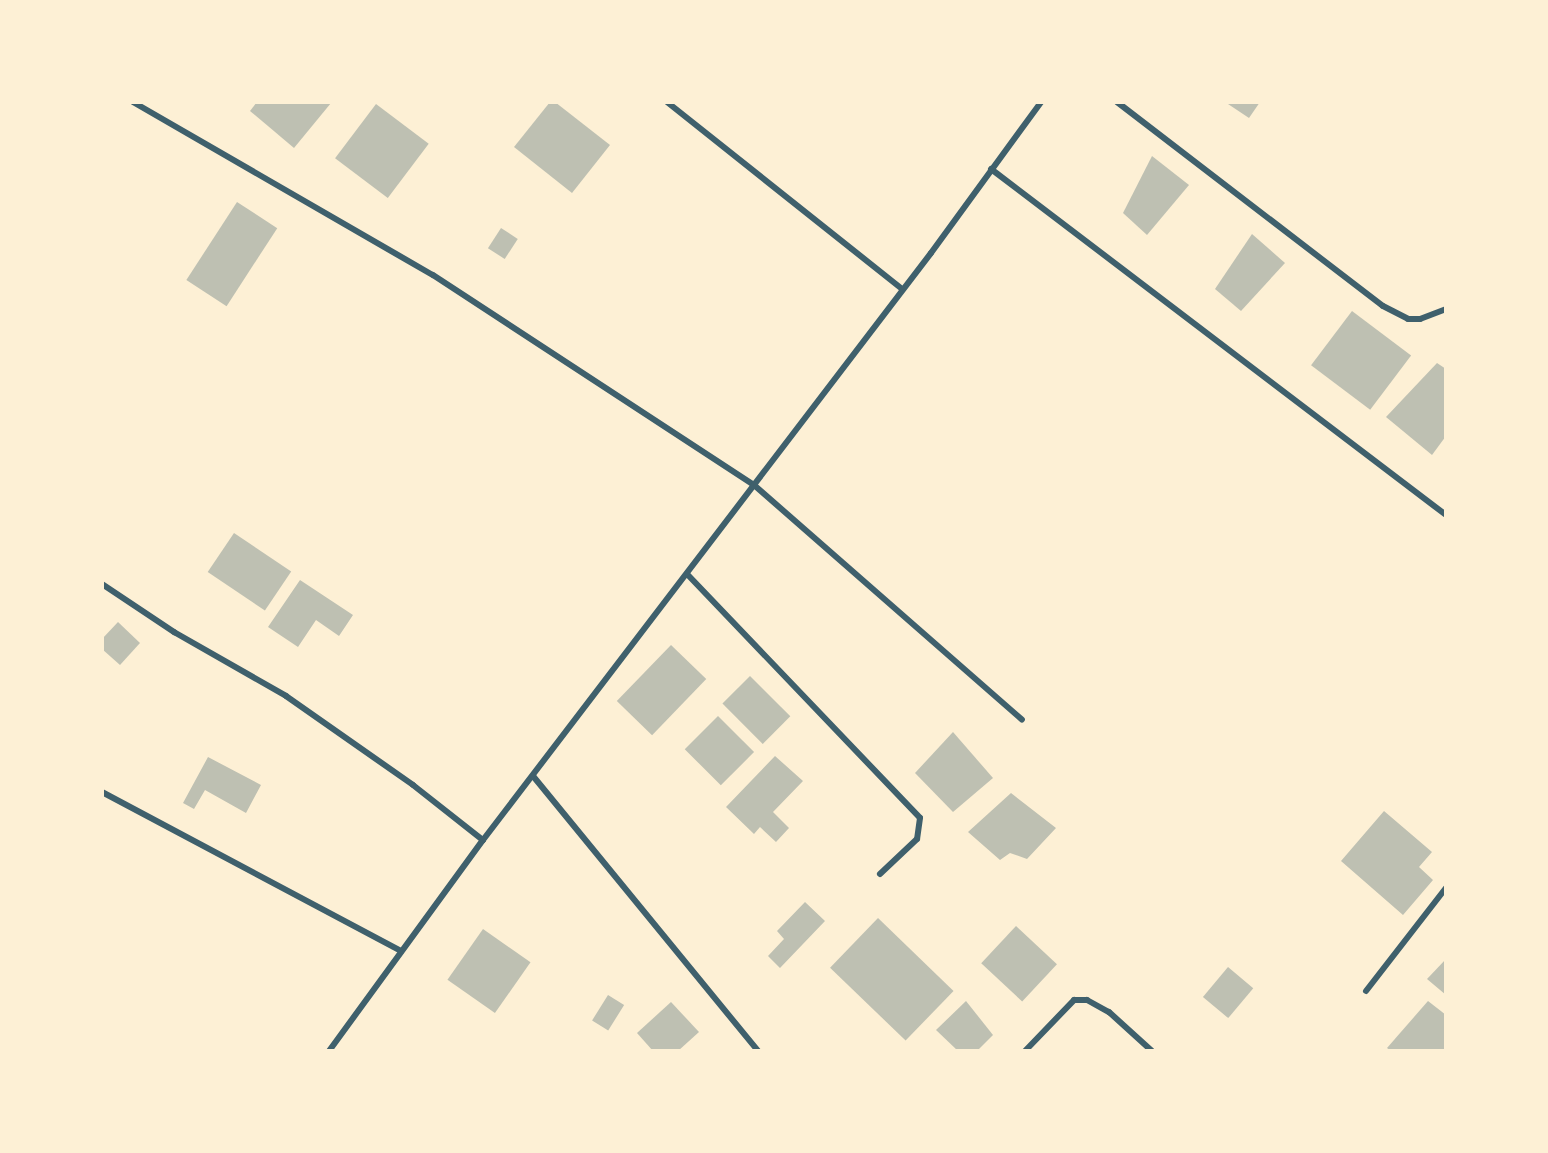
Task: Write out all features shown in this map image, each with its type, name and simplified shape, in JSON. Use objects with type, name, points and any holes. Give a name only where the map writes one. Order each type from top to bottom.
[{"type":"street","points":[[133,102],[433,275],[753,485],[1022,720]]},
{"type":"street","points":[[667,102],[902,289]]},
{"type":"street","points":[[329,1051],[483,840],[687,574],[1041,102]]},
{"type":"street","points":[[1117,102],[1383,306],[1408,319],[1420,319],[1446,309]]},
{"type":"street","points":[[991,170],[1446,515]]},
{"type":"street","points":[[687,574],[920,818],[917,839],[880,874]]},
{"type":"street","points":[[102,584],[174,632],[286,696],[413,784],[483,840]]},
{"type":"street","points":[[533,776],[758,1051]]},
{"type":"street","points":[[102,792],[401,951]]},
{"type":"street","points":[[1366,992],[1446,888]]},
{"type":"street","points":[[1025,1051],[1074,1000],[1087,1000],[1109,1012],[1152,1051]]},
{"type":"building","points":[[257,102],[331,103],[294,148],[250,111]]},
{"type":"building","points":[[550,102],[555,102],[610,145],[572,193],[514,147]]},
{"type":"building","points":[[1225,102],[1260,102],[1249,118]]},
{"type":"building","points":[[376,104],[429,144],[388,198],[335,158]]},
{"type":"building","points":[[1152,156],[1189,185],[1147,235],[1123,213]]},
{"type":"building","points":[[237,202],[277,228],[227,306],[186,280]]},
{"type":"building","points":[[501,228],[518,239],[505,259],[488,248]]},
{"type":"building","points":[[1252,234],[1285,263],[1241,311],[1215,289]]},
{"type":"building","points":[[1352,311],[1411,356],[1370,410],[1311,365]]},
{"type":"building","points":[[1437,363],[1446,369],[1446,436],[1432,455],[1386,417]]},
{"type":"building","points":[[234,533],[291,572],[265,611],[208,572]]},
{"type":"building","points":[[300,580],[353,615],[339,636],[316,620],[298,647],[268,627]]},
{"type":"building","points":[[118,622],[140,643],[120,665],[102,649],[102,639]]},
{"type":"building","points":[[671,645],[706,679],[652,735],[617,701]]},
{"type":"building","points":[[750,676],[790,716],[763,744],[722,704]]},
{"type":"building","points":[[718,716],[754,752],[721,785],[685,749]]},
{"type":"building","points":[[953,732],[993,778],[953,812],[915,773]]},
{"type":"building","points":[[775,756],[803,781],[773,812],[789,828],[776,842],[760,827],[754,834],[726,807]]},
{"type":"building","points":[[208,757],[261,785],[246,813],[205,790],[194,809],[183,803]]},
{"type":"building","points":[[1011,793],[1056,828],[1027,859],[1010,853],[1000,860],[968,832]]},
{"type":"building","points":[[1384,811],[1432,852],[1419,867],[1433,880],[1403,915],[1341,861]]},
{"type":"building","points":[[805,902],[825,921],[780,968],[768,956],[784,939],[777,931]]},
{"type":"building","points":[[878,918],[954,991],[906,1041],[830,968]]},
{"type":"building","points":[[1016,926],[1057,964],[1022,1001],[981,963]]},
{"type":"building","points":[[483,929],[531,962],[495,1013],[447,980]]},
{"type":"building","points":[[1446,959],[1446,995],[1427,979]]},
{"type":"building","points":[[1228,967],[1253,988],[1228,1018],[1203,997]]},
{"type":"building","points":[[608,995],[624,1005],[608,1031],[592,1020]]},
{"type":"building","points":[[966,1001],[993,1035],[977,1051],[958,1051],[936,1030]]},
{"type":"building","points":[[1428,1001],[1446,1015],[1446,1051],[1391,1051],[1387,1048]]},
{"type":"building","points":[[671,1002],[699,1032],[678,1051],[653,1051],[637,1033]]}]
